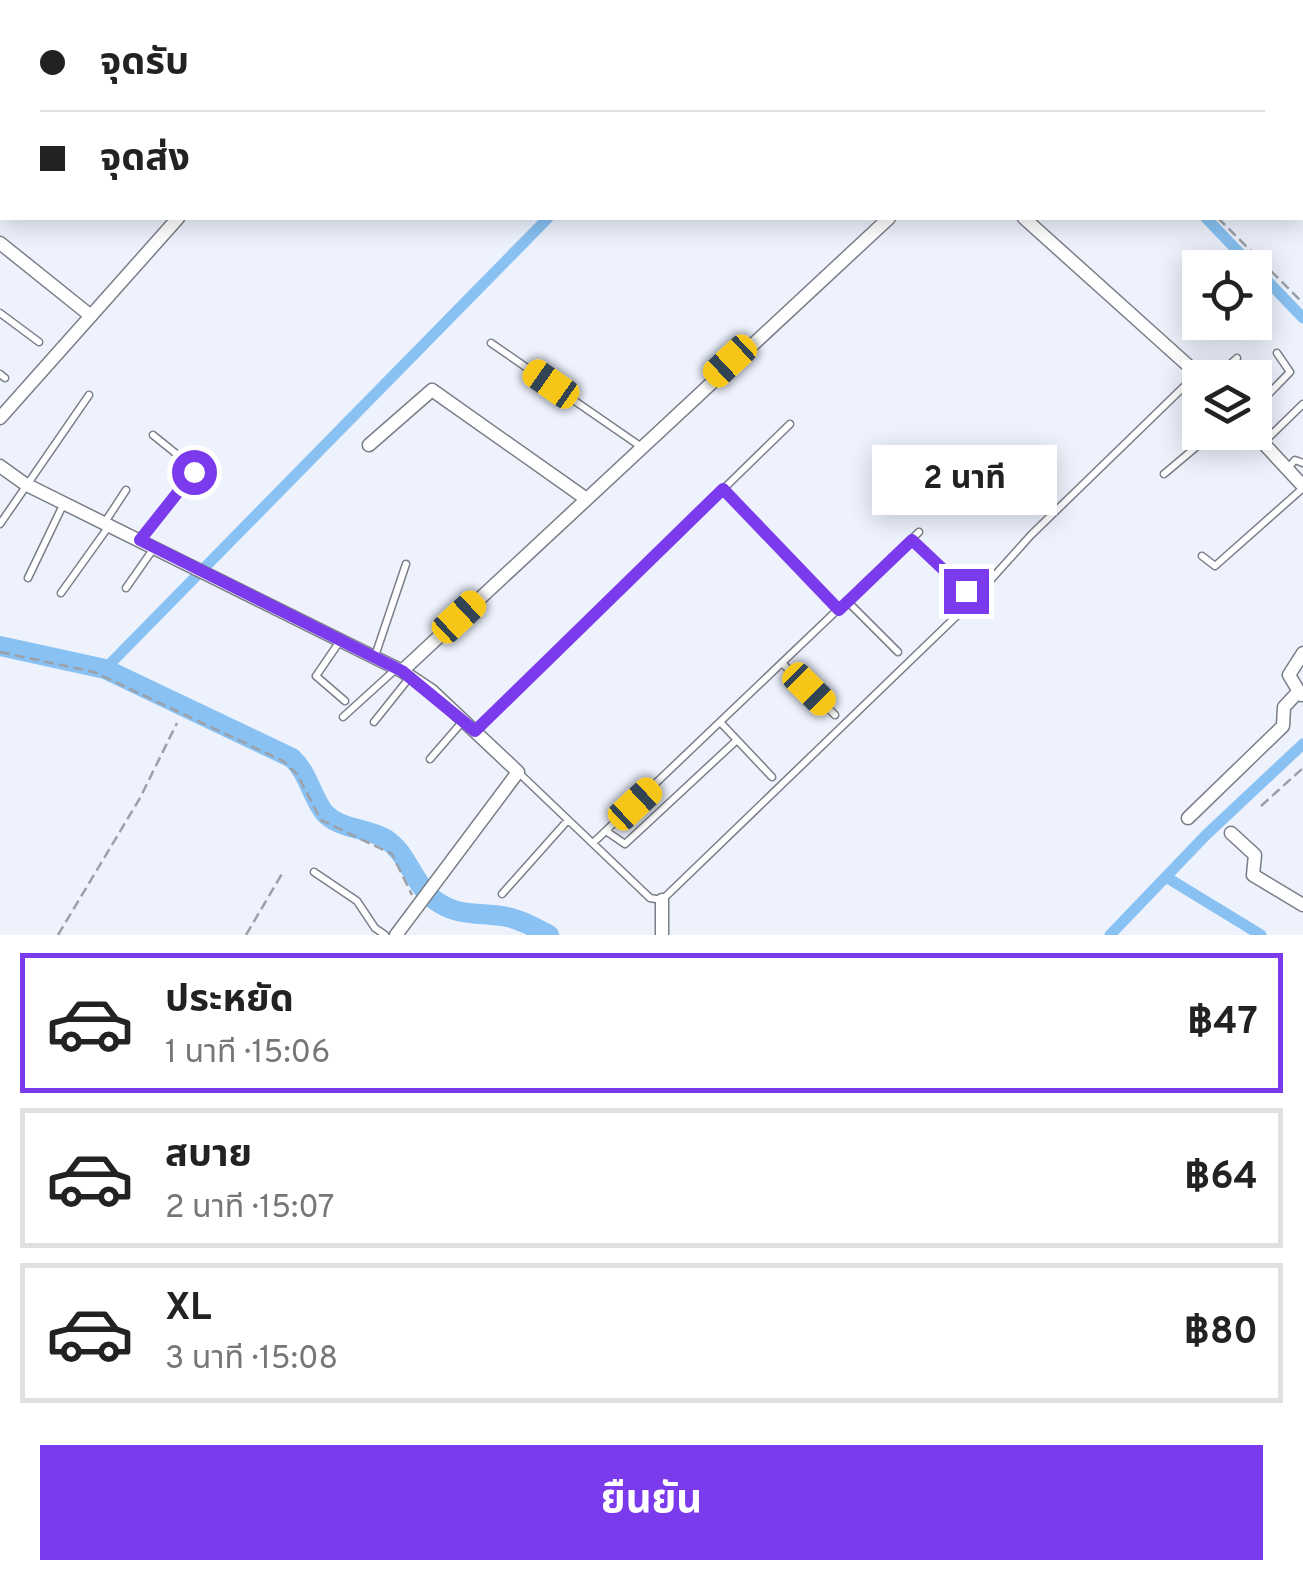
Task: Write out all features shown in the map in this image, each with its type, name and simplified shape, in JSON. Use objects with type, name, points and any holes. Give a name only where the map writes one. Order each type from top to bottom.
[{"type":"street","points":[[0,418],[176,220]]},
{"type":"street","points":[[403,672],[640,446],[888,220]]},
{"type":"street","points":[[1026,220],[1183,360]]},
{"type":"street","points":[[0,242],[91,316]]},
{"type":"street","points":[[369,445],[432,390],[585,498]]},
{"type":"street","points":[[1270,450],[1303,487]]},
{"type":"street","points":[[0,466],[25,484],[403,672],[464,720],[518,772],[396,935]]},
{"type":"street","points":[[1188,818],[1283,726],[1284,707],[1301,694],[1290,669],[1303,652]]},
{"type":"street","points":[[1231,833],[1255,856],[1254,876],[1303,905]]},
{"type":"street","points":[[662,900],[662,935]]},
{"type":"lane","points":[[0,312],[39,342]]},
{"type":"lane","points":[[491,343],[640,446]]},
{"type":"lane","points":[[1272,391],[1290,372],[1277,353]]},
{"type":"lane","points":[[518,772],[654,901],[662,900],[1182,392]]},
{"type":"lane","points":[[0,524],[89,394]]},
{"type":"lane","points":[[1272,427],[1303,404]]},
{"type":"lane","points":[[475,731],[790,424]]},
{"type":"lane","points":[[140,540],[195,469],[153,435]]},
{"type":"lane","points":[[1164,474],[1193,450]]},
{"type":"lane","points":[[1288,469],[1295,460],[1303,463]]},
{"type":"lane","points":[[1202,556],[1215,566],[1303,487]]},
{"type":"lane","points":[[723,489],[839,610]]},
{"type":"lane","points":[[61,593],[126,490]]},
{"type":"lane","points":[[28,578],[64,503]]},
{"type":"lane","points":[[593,843],[920,532]]},
{"type":"lane","points":[[912,540],[966,591]]},
{"type":"lane","points":[[126,588],[154,548]]},
{"type":"lane","points":[[375,657],[406,564]]},
{"type":"lane","points":[[848,602],[898,652]]},
{"type":"lane","points":[[341,640],[316,676],[345,701]]},
{"type":"lane","points":[[783,664],[836,715]]},
{"type":"lane","points":[[343,717],[403,672]]},
{"type":"lane","points":[[374,722],[403,672]]},
{"type":"lane","points":[[430,759],[464,720]]},
{"type":"lane","points":[[720,723],[772,777]]},
{"type":"lane","points":[[606,831],[626,844],[737,740]]},
{"type":"lane","points":[[502,894],[568,820]]},
{"type":"lane","points":[[314,872],[358,901],[375,928],[385,935]]},
{"type":"path","points":[[1220,220],[1303,303]]},
{"type":"path","points":[[0,652],[94,672],[283,762],[297,774],[321,820],[388,849],[413,896]]},
{"type":"path","points":[[58,935],[140,798],[177,724]]},
{"type":"path","points":[[1261,806],[1303,768]]},
{"type":"path","points":[[246,935],[283,872]]},
{"type":"waterway","points":[[105,669],[546,220]]},
{"type":"waterway","points":[[1208,220],[1237,250]]},
{"type":"waterway","points":[[1272,286],[1303,318]]},
{"type":"waterway","points":[[0,646],[105,669],[292,758],[329,817],[386,839],[439,903],[464,912],[513,918],[549,935]]},
{"type":"waterway","points":[[1110,935],[1206,835],[1303,744]]},
{"type":"waterway","points":[[1166,877],[1261,935]]},
{"type":"route","points":[[194,472],[140,540],[402,671],[432,691],[475,731],[723,489],[839,610],[912,540],[966,591]]}]
